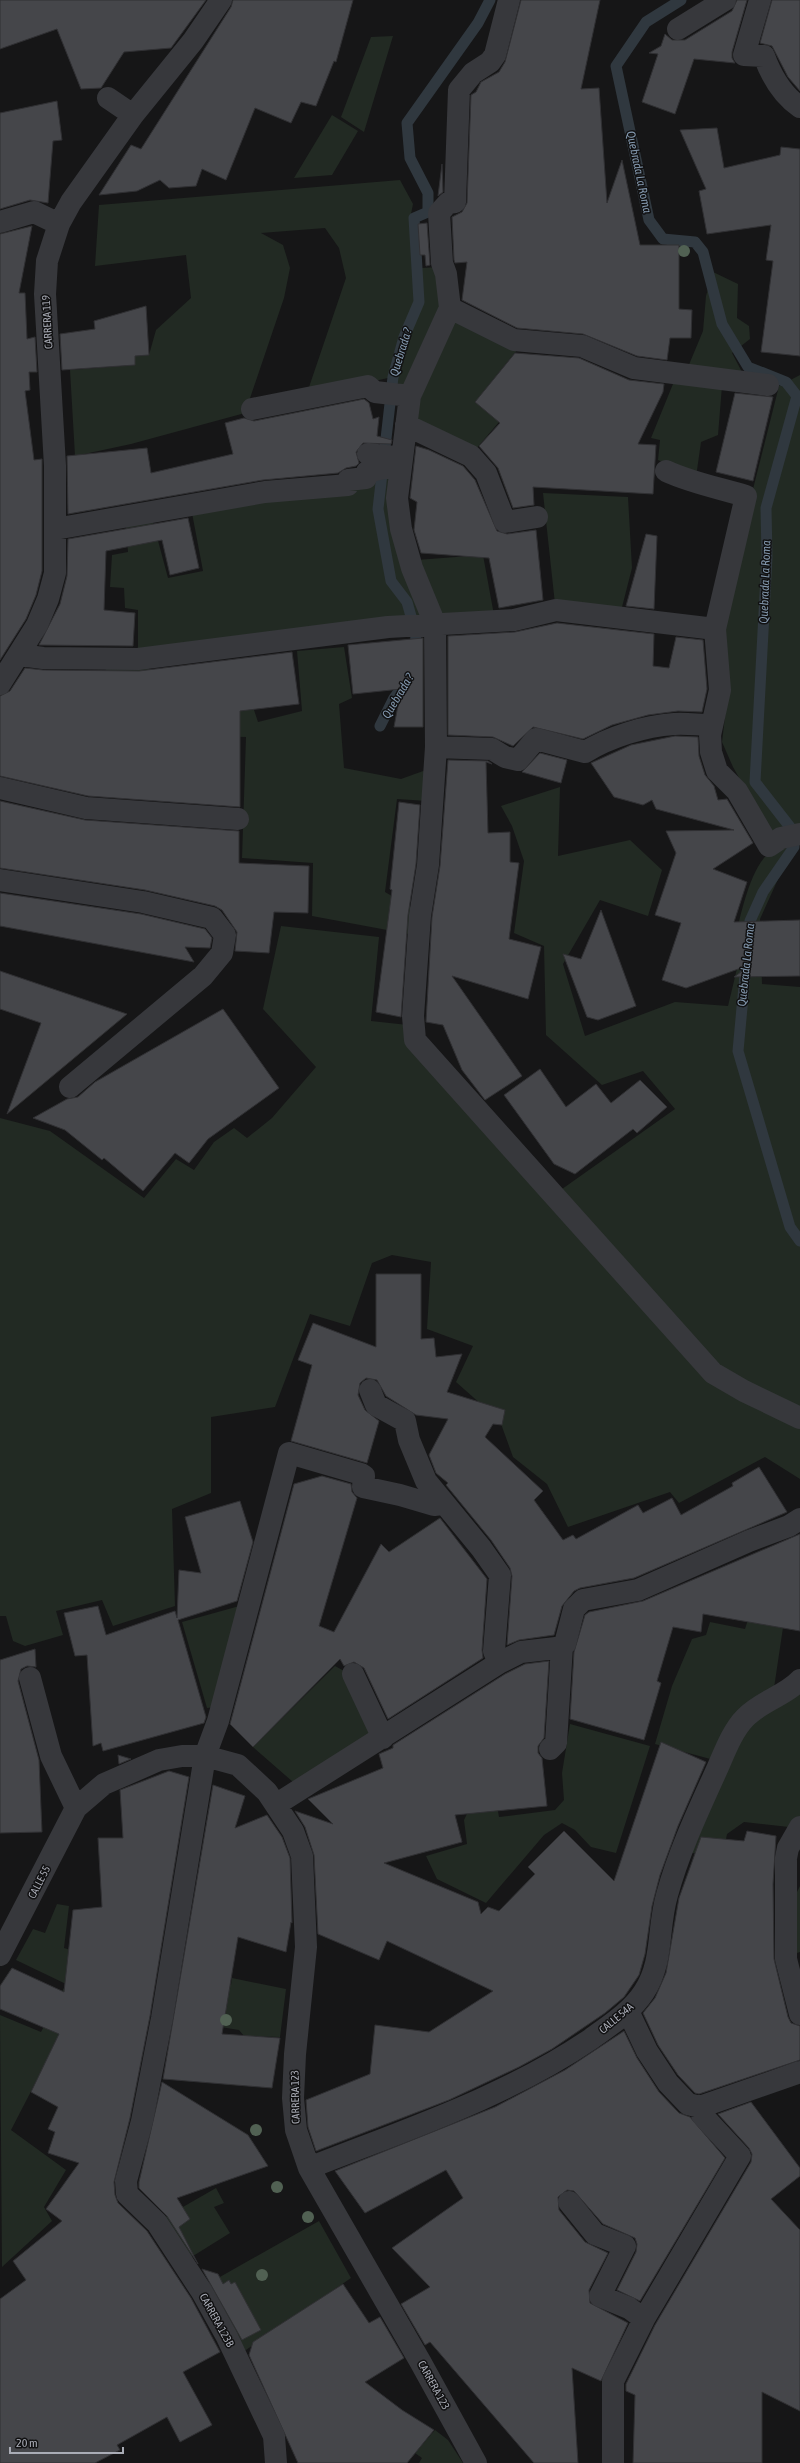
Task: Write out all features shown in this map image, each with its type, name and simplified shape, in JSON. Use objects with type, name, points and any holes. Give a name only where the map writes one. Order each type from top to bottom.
[{"type":"street","name":"CARRERA 119","points":[[0,684],[20,655],[48,599],[54,574],[56,466],[45,294],[47,261],[59,224],[71,202],[133,115],[193,41],[221,0]]},
{"type":"street","points":[[510,0],[495,55],[490,62],[473,72],[459,90],[455,202],[444,203],[439,213],[442,264],[446,274],[450,308],[408,396],[406,425],[397,461],[397,498],[401,529],[412,568],[432,624],[436,747],[428,865],[419,924],[413,1016],[415,1040],[713,1373],[744,1391],[800,1418]]},
{"type":"street","points":[[678,29],[725,0]]},
{"type":"street","points":[[760,0],[744,55],[764,56],[771,74],[793,102],[800,107]]},
{"type":"street","points":[[108,98],[133,115]]},
{"type":"street","points":[[0,222],[34,212],[59,224]]},
{"type":"street","points":[[450,308],[514,340],[582,346],[634,368],[732,379],[768,385]]},
{"type":"street","points":[[252,409],[368,386],[375,392],[408,396]]},
{"type":"street","points":[[406,425],[471,456],[486,473],[505,522],[537,517]]},
{"type":"street","points":[[55,529],[265,492],[348,485],[348,480],[366,478],[368,463],[397,461]]},
{"type":"street","points":[[666,471],[693,483],[746,496],[715,629],[720,690],[711,726],[711,752],[717,771],[737,791],[769,846],[791,836]]},
{"type":"street","points":[[20,655],[44,658],[138,659],[388,627],[514,620],[556,610],[715,629]]},
{"type":"street","points":[[436,747],[492,749],[505,757],[518,760],[536,739],[585,752],[603,741],[649,729],[674,724],[711,726]]},
{"type":"street","points":[[0,788],[86,808],[238,819]]},
{"type":"street","points":[[0,880],[142,902],[204,916],[212,918],[225,935],[222,953],[203,976],[70,1087]]},
{"type":"street","points":[[370,1390],[376,1406],[405,1421],[409,1440],[426,1481],[481,1548],[500,1575],[494,1652],[499,1663]]},
{"type":"street","points":[[205,1756],[218,1721],[289,1453],[361,1474],[364,1476],[363,1487],[400,1494],[434,1505],[444,1504]]},
{"type":"street","points":[[550,1749],[556,1743],[562,1646],[565,1644],[574,1609],[583,1600],[638,1590],[749,1541],[789,1526],[800,1519]]},
{"type":"street","points":[[278,1804],[499,1663],[521,1652],[562,1646]]},
{"type":"street","points":[[353,1674],[383,1738]]},
{"type":"street","points":[[30,1678],[51,1756],[76,1808]]},
{"type":"street","name":"CALLE 54A","points":[[309,2168],[493,2094],[559,2060],[628,2011],[643,1993],[656,1969],[665,1901],[674,1870],[728,1746],[744,1718],[767,1699],[797,1684]]},
{"type":"street","name":"CALLE 55","points":[[0,1955],[76,1808],[104,1784],[138,1768],[159,1760],[182,1756],[205,1756]]},
{"type":"street","name":"CARRERA 123","points":[[205,1756],[238,1766],[278,1804],[293,1831],[302,1856],[306,1947],[293,2098],[296,2130],[309,2168],[476,2463]]},
{"type":"street","name":"CARRERA 123B","points":[[205,1756],[162,2018],[142,2121],[126,2181],[127,2194],[157,2223],[202,2292],[227,2337],[250,2382],[274,2436],[276,2463]]},
{"type":"street","points":[[800,1827],[788,1848],[786,1959],[800,2014]]},
{"type":"street","points":[[628,2011],[647,2051],[668,2082],[688,2104],[700,2107],[800,2072]]},
{"type":"street","points":[[613,2463],[613,2381],[644,2319],[740,2156],[702,2115],[700,2107]]},
{"type":"street","points":[[569,2202],[595,2234],[625,2246],[600,2296],[629,2308],[644,2319]]},
{"type":"shaded area","points":[[393,36],[364,132],[341,117],[371,37]]},
{"type":"shaded area","points":[[332,115],[358,131],[332,175],[294,178]]},
{"type":"shaded area","points":[[400,180],[413,204],[410,219],[415,302],[399,336],[388,378],[306,396],[346,278],[339,248],[325,228],[261,233],[283,245],[290,268],[284,298],[245,413],[131,444],[75,456],[70,370],[135,365],[135,356],[149,355],[156,330],[191,298],[186,255],[95,266],[99,205]]},
{"type":"shaded area","points":[[440,267],[444,306],[410,386],[395,383],[409,333],[424,302],[421,268]]},
{"type":"shaded area","points":[[713,272],[738,284],[737,318],[749,326],[750,339],[732,353],[742,372],[688,367],[703,331],[706,296]]},
{"type":"shaded area","points":[[453,312],[517,350],[475,402],[499,422],[476,449],[413,419]]},
{"type":"shaded area","points":[[800,375],[800,830],[771,834],[733,767],[722,742],[727,700],[723,628],[751,497],[779,386]]},
{"type":"shaded area","points":[[675,379],[722,386],[718,435],[701,442],[696,477],[658,460],[660,440],[651,438]]},
{"type":"shaded area","points":[[393,471],[429,619],[138,653],[138,610],[125,608],[124,588],[110,587],[112,555],[128,552],[126,526],[153,522],[168,578],[203,571],[192,513]]},
{"type":"shaded area","points":[[543,493],[628,497],[632,568],[621,611],[555,604]]},
{"type":"shaded area","points":[[483,555],[494,615],[439,617],[416,560]]},
{"type":"shaded area","points":[[344,647],[352,698],[339,704],[344,768],[401,779],[426,770],[427,801],[397,799],[385,892],[414,909],[414,935],[312,916],[313,863],[242,858],[246,737],[156,735],[103,706],[106,665],[148,663],[156,716],[252,704],[258,722],[302,711],[297,651]]},
{"type":"shaded area","points":[[560,787],[558,856],[630,840],[662,870],[648,916],[600,900],[563,964],[585,1036],[675,1002],[728,1006],[741,952],[734,943],[747,892],[752,879],[758,866],[765,857],[773,851],[800,845],[779,877],[760,919],[762,984],[800,987],[800,1479],[765,1457],[679,1503],[670,1492],[568,1527],[547,1484],[513,1457],[500,1421],[456,1382],[473,1346],[427,1329],[431,1262],[392,1255],[372,1263],[350,1326],[310,1314],[275,1407],[211,1417],[211,1493],[172,1509],[175,1606],[113,1626],[102,1600],[56,1611],[63,1635],[25,1646],[13,1641],[6,1616],[0,1616],[0,1118],[50,1131],[144,1198],[176,1159],[194,1170],[214,1142],[234,1128],[247,1138],[272,1118],[316,1067],[263,1009],[281,926],[379,937],[371,1021],[408,1025],[548,1199],[675,1109],[643,1071],[602,1085],[546,1035],[544,946],[514,933],[524,861],[512,826],[501,806]]},
{"type":"shaded area","points":[[753,1604],[784,1621],[774,1688],[714,1760],[655,1744],[672,1686],[692,1639],[706,1635],[710,1622],[745,1629]]},
{"type":"shaded area","points":[[243,1605],[215,1707],[207,1708],[182,1622]]},
{"type":"shaded area","points":[[335,1666],[346,1672],[374,1733],[293,1782],[253,1747]]},
{"type":"shaded area","points":[[800,1692],[800,1820],[789,1827],[744,1822],[727,1834],[722,1860],[689,1852],[747,1726]]},
{"type":"shaded area","points":[[570,1724],[650,1746],[616,1853],[591,1847],[575,1830],[562,1823],[544,1835],[486,1903],[437,1879],[426,1856],[467,1844],[464,1820],[478,1791],[489,1760],[499,1817],[555,1810],[564,1800],[562,1773]]},
{"type":"shaded area","points":[[800,1886],[800,1952],[794,1954],[797,1892]]},
{"type":"shaded area","points":[[57,1904],[69,1906],[64,1948],[115,1964],[41,2072],[11,2130],[66,2170],[44,2207],[52,2221],[2,2267],[0,2015],[41,2032],[66,1984],[16,1960],[33,1929],[45,1933]]},
{"type":"shaded area","points":[[232,1978],[286,1989],[280,2037],[244,2036],[239,2030],[208,2025],[214,1984],[231,1985]]},
{"type":"shaded area","points":[[216,2188],[224,2203],[214,2207],[230,2233],[185,2261],[162,2219]]},
{"type":"shaded area","points":[[319,2221],[351,2278],[243,2352],[204,2286]]},
{"type":"shaded area","points":[[435,2430],[448,2440],[463,2463],[419,2463],[422,2458],[415,2453]]},
{"type":"building","points":[[0,0],[206,0],[171,48],[124,52],[101,88],[81,89],[57,29],[0,49]]},
{"type":"building","points":[[233,0],[353,0],[336,62],[334,61],[316,106],[301,102],[291,123],[255,108],[226,180],[202,169],[196,186],[169,188],[160,180],[137,191],[99,195],[131,145],[141,149],[231,7]]},
{"type":"building","points":[[521,0],[600,0],[581,89],[599,88],[607,203],[622,160],[640,245],[679,245],[679,309],[692,310],[691,338],[670,338],[667,360],[637,356],[583,334],[517,328],[462,300],[467,262],[455,263],[454,260],[452,217],[462,212],[467,203],[471,95],[476,92],[481,82],[499,72],[505,62]]},
{"type":"building","points":[[737,0],[747,0],[732,52],[732,58],[735,63],[694,59],[675,114],[642,102],[658,54],[649,53],[661,46],[665,34],[672,40],[685,40],[732,11]]},
{"type":"building","points":[[772,0],[800,0],[800,91],[788,77],[772,46],[760,43]]},
{"type":"building","points":[[57,101],[62,140],[53,141],[48,203],[30,200],[0,209],[0,113]]},
{"type":"building","points":[[717,128],[724,168],[780,155],[781,147],[800,149],[800,356],[761,352],[773,261],[766,260],[771,225],[707,234],[699,191],[706,189],[680,130]]},
{"type":"building","points":[[442,164],[443,192],[438,196]]},
{"type":"building","points":[[427,223],[430,265],[426,266],[425,255],[420,255],[418,224]]},
{"type":"building","points":[[32,226],[19,293],[25,293],[27,339],[35,337],[37,372],[29,372],[30,390],[25,391],[34,460],[42,459],[42,571],[36,595],[26,619],[0,660],[0,234]]},
{"type":"building","points":[[146,306],[149,355],[135,356],[135,365],[62,370],[60,334],[95,329],[94,321]]},
{"type":"building","points":[[515,353],[579,358],[629,380],[664,384],[663,392],[638,444],[656,445],[653,494],[533,487],[534,505],[513,508],[498,468],[479,446],[500,423],[475,402]]},
{"type":"building","points":[[735,393],[773,397],[753,481],[716,472]]},
{"type":"building","points":[[364,399],[369,403],[373,419],[379,417],[377,436],[392,440],[391,444],[363,443],[356,452],[359,463],[356,466],[346,468],[338,473],[263,480],[68,514],[67,456],[147,448],[151,473],[233,454],[225,423],[244,418],[254,421]]},
{"type":"building","points":[[416,446],[429,450],[463,466],[475,480],[497,531],[507,534],[536,530],[543,600],[499,608],[489,558],[421,553],[414,530],[417,502],[410,498]]},
{"type":"building","points":[[188,518],[199,568],[170,575],[162,540],[106,551],[104,610],[135,613],[133,646],[39,645],[60,604],[67,576],[68,539]]},
{"type":"building","points":[[646,534],[657,536],[654,609],[626,606]]},
{"type":"building","points":[[557,623],[654,634],[653,666],[669,668],[676,637],[703,640],[707,689],[702,712],[678,711],[648,715],[612,725],[583,739],[533,727],[513,746],[493,737],[448,735],[448,636],[515,632]]},
{"type":"building","points":[[423,638],[423,727],[394,727],[401,689],[353,694],[348,645]]},
{"type":"building","points":[[292,652],[299,704],[240,711],[240,807],[88,796],[0,776],[0,696],[10,691],[25,668],[43,670],[139,671]]},
{"type":"building","points":[[675,736],[698,737],[699,756],[705,775],[714,786],[718,800],[727,799],[753,843],[713,869],[747,882],[734,922],[800,920],[800,976],[734,977],[752,964],[686,988],[662,980],[681,923],[655,915],[676,853],[666,831],[734,830],[656,809],[652,800],[643,805],[614,797],[591,763],[631,745]]},
{"type":"building","points":[[540,753],[567,760],[561,783],[522,772]]},
{"type":"building","points":[[448,760],[488,761],[492,764],[486,762],[488,833],[510,832],[510,862],[519,863],[509,939],[541,947],[528,999],[452,976],[522,1076],[485,1100],[462,1070],[443,1025],[426,1022],[432,917],[440,866]]},
{"type":"building","points":[[0,801],[85,820],[239,831],[239,863],[309,866],[308,913],[274,912],[269,953],[235,951],[237,932],[222,910],[215,906],[145,890],[0,868]]},
{"type":"building","points":[[399,802],[420,805],[416,864],[408,915],[401,1017],[376,1012],[392,890],[390,889]]},
{"type":"building","points":[[0,893],[141,914],[205,929],[212,938],[210,948],[185,947],[194,962],[0,926]]},
{"type":"building","points":[[601,910],[636,1006],[598,1020],[587,1017],[563,954],[581,959]]},
{"type":"building","points":[[0,971],[127,1014],[7,1114],[41,1023],[0,1009]]},
{"type":"building","points":[[223,1009],[279,1088],[208,1139],[189,1163],[175,1153],[143,1191],[104,1158],[102,1160],[65,1130],[33,1118],[67,1099],[78,1097],[95,1082]]},
{"type":"building","points":[[540,1069],[566,1107],[596,1084],[611,1103],[640,1080],[667,1107],[637,1133],[633,1129],[575,1174],[554,1164],[504,1095]]},
{"type":"building","points":[[376,1274],[421,1274],[421,1339],[434,1338],[436,1357],[462,1354],[447,1392],[505,1410],[502,1425],[493,1424],[485,1437],[543,1491],[534,1500],[563,1540],[573,1535],[576,1539],[638,1505],[643,1513],[672,1498],[681,1515],[733,1486],[732,1483],[759,1467],[787,1512],[634,1578],[580,1588],[574,1591],[562,1606],[554,1635],[519,1640],[507,1645],[512,1576],[510,1568],[491,1540],[446,1485],[448,1483],[436,1473],[429,1455],[448,1419],[416,1415],[386,1396],[377,1380],[366,1378],[360,1383],[358,1395],[365,1410],[379,1421],[367,1463],[291,1441],[312,1365],[298,1360],[313,1323],[376,1347]]},
{"type":"building","points":[[322,1476],[351,1484],[352,1492],[357,1498],[319,1626],[334,1632],[381,1544],[389,1552],[440,1518],[487,1579],[482,1650],[483,1658],[388,1719],[364,1668],[354,1662],[344,1666],[340,1659],[253,1747],[230,1724],[294,1484]]},
{"type":"building","points":[[240,1501],[253,1542],[237,1601],[178,1620],[206,1717],[204,1723],[103,1751],[101,1743],[93,1746],[87,1655],[75,1656],[64,1613],[98,1606],[106,1635],[175,1611],[177,1618],[179,1570],[201,1573],[185,1517]]},
{"type":"building","points":[[800,1534],[800,1631],[703,1614],[701,1632],[673,1627],[657,1681],[661,1683],[644,1740],[570,1719],[574,1652],[585,1615],[589,1612],[643,1601]]},
{"type":"building","points":[[35,1649],[36,1667],[27,1666],[21,1669],[18,1681],[39,1760],[42,1832],[0,1833],[0,1660]]},
{"type":"building","points":[[549,1661],[544,1738],[538,1746],[538,1753],[542,1758],[547,1806],[455,1815],[462,1842],[384,1863],[478,1902],[481,1914],[488,1907],[499,1911],[535,1874],[528,1867],[564,1831],[614,1881],[661,1742],[706,1762],[678,1826],[660,1875],[652,1906],[645,1954],[639,1975],[624,1997],[605,2013],[552,2049],[519,2067],[449,2100],[316,2151],[308,2127],[306,2100],[370,2074],[375,2025],[429,2032],[493,1991],[387,1941],[379,1960],[318,1934],[314,1855],[305,1827],[295,1811],[333,1824],[308,1799],[383,1768],[379,1754],[393,1748],[393,1745],[505,1674],[525,1664]]},
{"type":"building","points":[[118,1755],[131,1759],[119,1764]]},
{"type":"building","points":[[169,1771],[189,1777],[150,2016],[130,2118],[114,2182],[115,2195],[118,2203],[147,2231],[191,2298],[220,2352],[183,2372],[212,2425],[180,2442],[167,2417],[117,2445],[120,2450],[95,2463],[0,2463],[0,2299],[26,2280],[13,2261],[62,2221],[46,2209],[79,2163],[48,2153],[55,2132],[48,2129],[58,2107],[31,2092],[59,2034],[0,2009],[0,1986],[12,1968],[64,1992],[73,1910],[102,1907],[98,1838],[123,1838],[120,1790]]},
{"type":"building","points":[[213,1785],[245,1796],[235,1828],[267,1815],[282,1837],[290,1858],[292,1923],[291,1922],[286,1952],[238,1937],[222,2034],[280,2038],[272,2088],[163,2079]]},
{"type":"building","points":[[747,1831],[776,1836],[773,1884],[774,1959],[788,2017],[791,2023],[800,2026],[800,2060],[699,2094],[695,2093],[678,2075],[658,2045],[643,2013],[655,1998],[666,1973],[679,1898],[701,1837],[744,1841]]},
{"type":"building","points":[[624,2031],[637,2058],[659,2092],[679,2113],[690,2117],[725,2158],[640,2301],[617,2290],[636,2252],[637,2244],[635,2238],[603,2224],[574,2191],[567,2190],[558,2197],[559,2210],[585,2242],[608,2253],[589,2290],[590,2303],[628,2323],[601,2381],[572,2368],[578,2463],[534,2463],[430,2342],[425,2345],[401,2304],[430,2287],[392,2248],[463,2198],[446,2170],[365,2213],[335,2171],[495,2107],[565,2070]]},
{"type":"building","points":[[162,2082],[248,2135],[268,2166],[177,2198],[190,2219],[179,2227],[198,2264],[167,2216],[139,2188],[139,2182]]},
{"type":"building","points":[[751,2102],[800,2168],[800,2176],[771,2199],[800,2230],[800,2411],[762,2392],[762,2463],[633,2463],[635,2395],[626,2391],[626,2384],[655,2325],[751,2162],[752,2154],[749,2148],[718,2114]]},
{"type":"building","points":[[202,2269],[218,2274],[223,2284],[229,2280],[231,2284],[235,2282],[261,2330],[242,2340]]},
{"type":"building","points":[[343,2284],[369,2323],[380,2317],[404,2358],[365,2382],[402,2410],[434,2430],[407,2463],[298,2463],[249,2355],[253,2342]]},
{"type":"waterway","name":"Quebrada ?","points":[[415,653],[416,634],[407,602],[391,581],[378,509],[393,377],[404,337],[419,302],[414,218],[428,212],[428,193],[410,158],[407,123],[478,23],[490,0]]},
{"type":"waterway","name":"Quebrada La Roma","points":[[681,0],[646,22],[616,66],[649,220],[663,239],[695,242],[703,252],[722,324],[748,367],[786,382],[797,396],[766,508],[767,557],[755,782],[790,827],[794,847],[763,892],[750,921],[738,1051],[790,1227],[800,1241]]},
{"type":"waterway","name":"Quebrada ?","points":[[380,726],[394,698],[410,677]]}]
